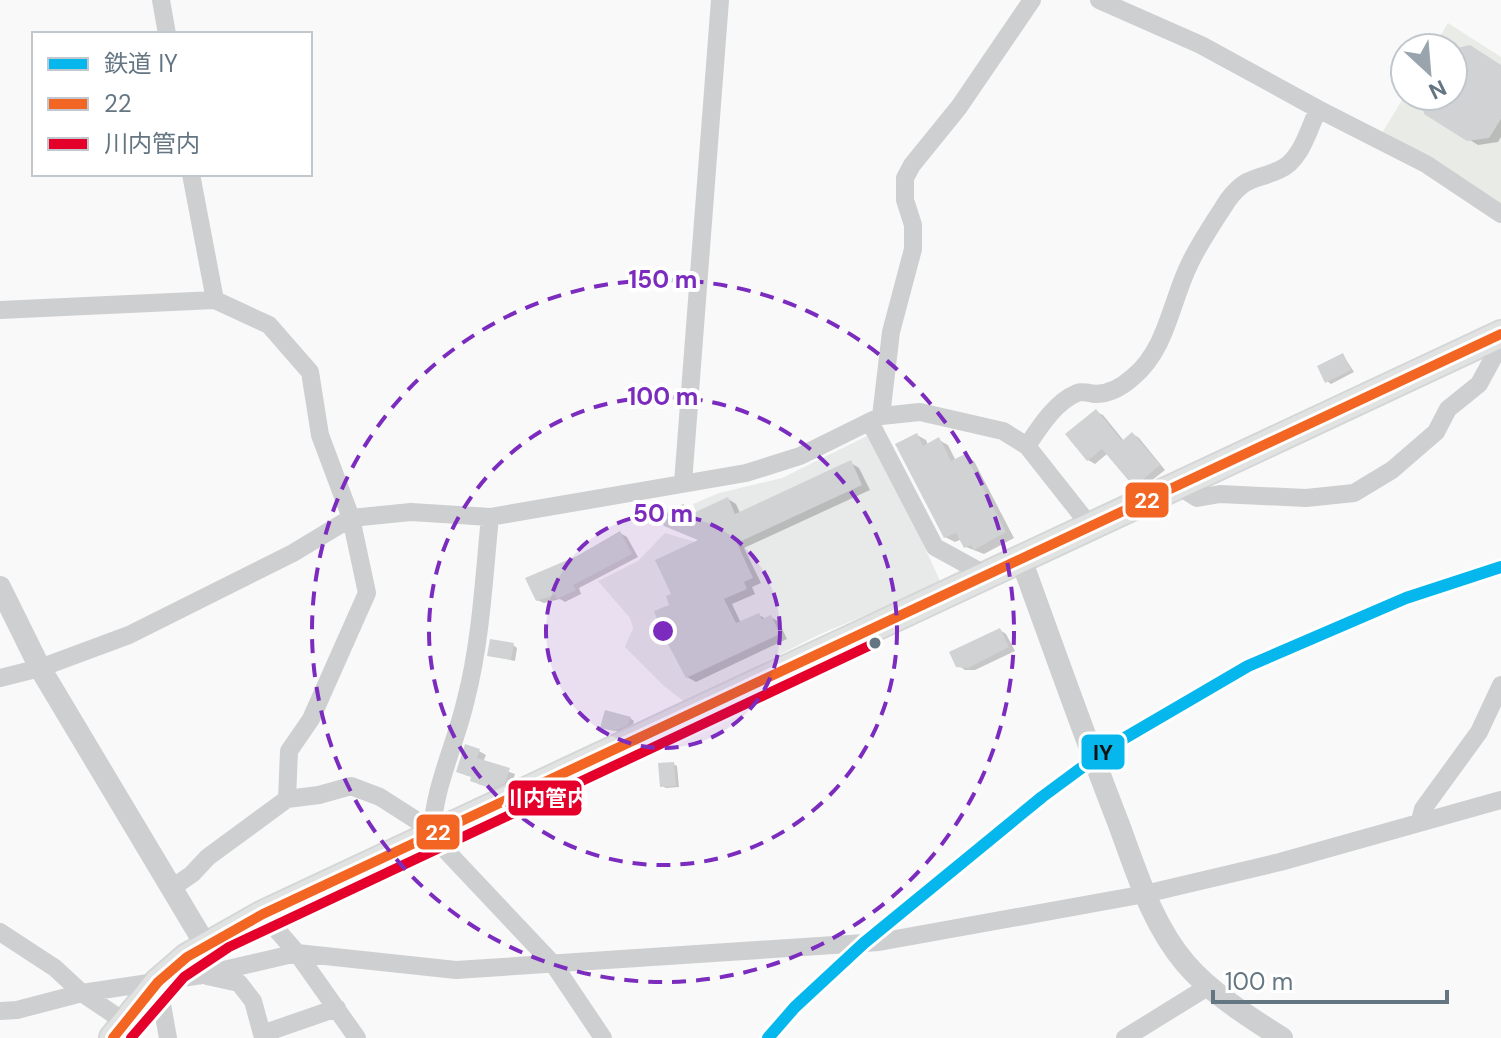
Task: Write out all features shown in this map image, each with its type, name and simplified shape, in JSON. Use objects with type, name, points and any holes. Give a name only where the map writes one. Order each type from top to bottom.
[{"type":"main road","points":[[119,1030],[158,982],[205,944],[263,914],[1501,336]]},
{"type":"street","points":[[161,0],[167,32]]},
{"type":"street","points":[[683,483],[720,0]]},
{"type":"street","points":[[986,575],[935,547],[876,419],[891,332],[913,249],[913,225],[905,200],[905,178],[959,107],[1032,0]]},
{"type":"street","points":[[1099,0],[1201,45],[1426,164],[1501,214]]},
{"type":"street","points":[[1027,446],[1060,405],[1079,392],[1098,394],[1113,391],[1133,377],[1151,358],[1190,262],[1226,204],[1239,186],[1282,169],[1301,148],[1318,109]]},
{"type":"street","points":[[191,176],[215,300]]},
{"type":"street","points":[[0,310],[215,300],[269,325],[310,372],[320,435],[351,518],[367,593],[317,707],[289,751],[287,799]]},
{"type":"street","points":[[1178,486],[1197,498],[1220,494],[1306,498],[1354,493],[1392,470],[1436,432],[1448,409],[1479,384],[1501,336]]},
{"type":"street","points":[[0,678],[40,668],[129,635],[293,553],[351,518],[411,512],[490,517],[746,473],[800,456],[876,419],[920,412],[1003,431],[1027,446],[1091,527]]},
{"type":"street","points":[[432,835],[433,813],[467,697],[483,592],[490,517]]},
{"type":"street","points":[[1021,559],[1145,894],[1170,942],[1185,963],[1209,986],[1282,1038]]},
{"type":"street","points":[[0,587],[40,668],[205,944]]},
{"type":"street","points":[[1420,821],[1423,809],[1479,732],[1501,685]]},
{"type":"street","points":[[172,888],[287,799],[319,795],[351,786],[380,797],[419,822],[554,965],[603,1038]]},
{"type":"street","points":[[0,1011],[17,1010],[82,993],[202,975],[297,953],[456,970],[879,942],[1145,894],[1280,862],[1501,800]]},
{"type":"street","points":[[263,914],[297,953],[357,1038]]},
{"type":"street","points":[[0,932],[55,968],[119,1030]]},
{"type":"street","points":[[202,975],[239,983],[253,1001],[257,1036],[337,1008]]},
{"type":"street","points":[[158,982],[168,1038]]},
{"type":"street","points":[[1125,1038],[1209,986]]},
{"type":"shaded area","points":[[1448,23],[1462,32],[1443,32]]},
{"type":"shaded area","points":[[1469,36],[1501,57],[1501,208],[1381,135],[1395,112],[1469,112]]},
{"type":"shaded area","points":[[867,436],[911,517],[939,584],[818,635],[686,703],[625,647],[633,628],[630,618],[598,581],[638,561],[665,533],[706,545],[709,543],[693,504],[719,493],[782,478]]},
{"type":"building","points":[[1469,45],[1501,65],[1501,119],[1489,138],[1467,141],[1424,112],[1469,112]]},
{"type":"building","points":[[1343,353],[1351,370],[1325,383],[1317,366]]},
{"type":"building","points":[[1096,409],[1122,441],[1132,432],[1160,465],[1134,487],[1102,449],[1087,461],[1065,434]]},
{"type":"building","points":[[917,433],[923,446],[939,437],[951,461],[965,454],[1006,532],[974,550],[971,545],[964,548],[956,533],[944,538],[895,444]]},
{"type":"building","points":[[851,460],[862,485],[737,543],[753,578],[744,582],[747,589],[724,599],[736,623],[759,613],[762,619],[771,615],[780,634],[686,678],[654,611],[669,605],[666,596],[671,594],[655,560],[698,540],[664,526],[659,511],[684,504],[687,516],[728,497],[735,514]]},
{"type":"building","points":[[620,531],[632,554],[573,585],[576,590],[557,599],[555,595],[536,601],[525,578],[577,556]]},
{"type":"building","points":[[1000,628],[1009,647],[968,668],[956,667],[949,652]]},
{"type":"building","points":[[490,639],[514,643],[511,660],[487,656]]},
{"type":"building","points":[[605,710],[631,717],[628,725],[615,731],[600,728]]},
{"type":"building","points":[[465,744],[480,749],[477,758],[510,768],[505,783],[493,789],[456,772]]},
{"type":"building","points":[[674,762],[676,786],[660,787],[658,763]]},
{"type":"rail line","name":"IY","points":[[768,1038],[795,1007],[864,943],[1042,797],[1111,746],[1248,666],[1406,598],[1501,567]]},
{"type":"transit line","name":"22","points":[[113,1038],[158,982],[187,957],[263,914],[1501,334]]},
{"type":"transit line","name":"川内管内","points":[[131,1038],[184,977],[229,947],[875,643]]}]
